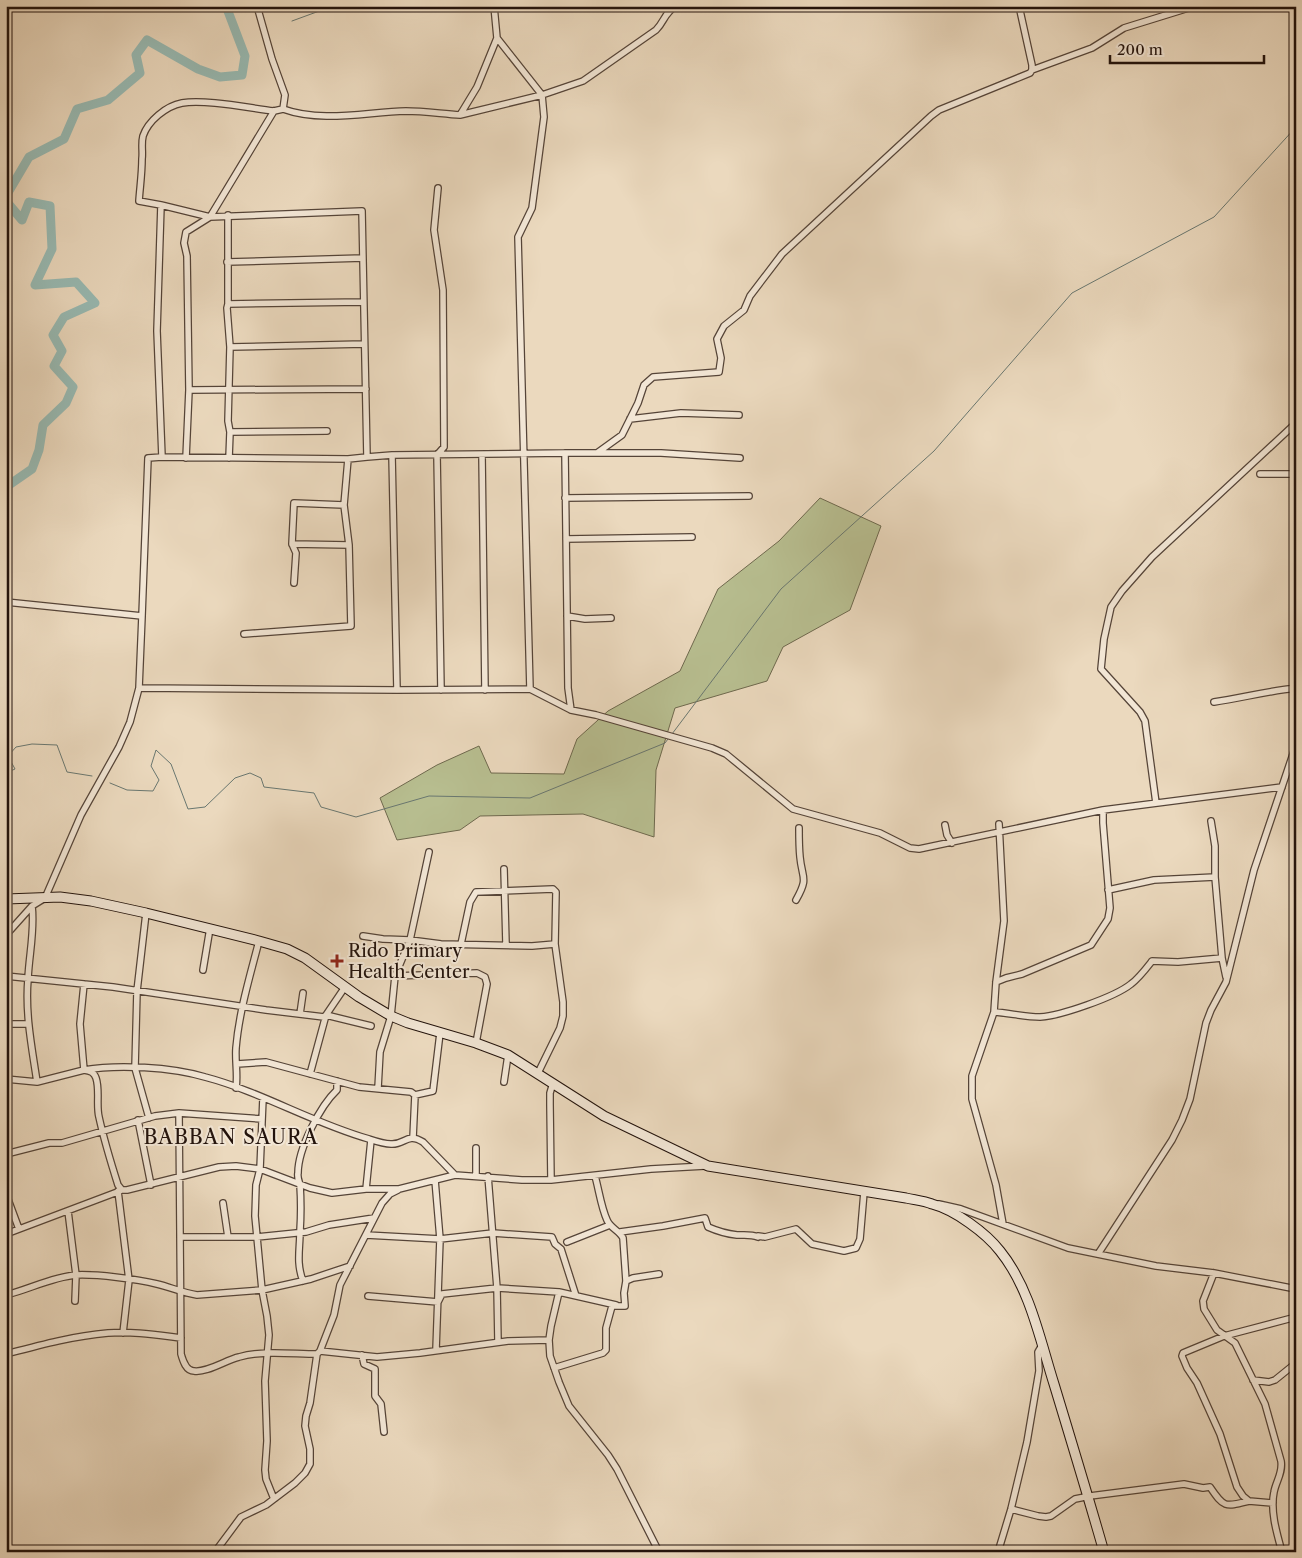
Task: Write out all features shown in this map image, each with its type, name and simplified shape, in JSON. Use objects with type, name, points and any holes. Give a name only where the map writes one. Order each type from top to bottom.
[{"type":"main road","points":[[6,897],[24,894],[45,898],[60,897],[91,901],[146,912],[287,949],[305,958],[373,1006],[391,1016],[508,1055],[604,1116],[708,1166],[934,1204],[973,1226],[1000,1251],[1010,1265],[1024,1292],[1042,1345],[1104,1552]]},
{"type":"street","points":[[257,6],[272,59],[285,95],[283,109]]},
{"type":"street","points":[[460,115],[477,87],[497,38],[494,6]]},
{"type":"street","points":[[367,456],[362,210],[210,217],[139,201],[142,139],[145,130],[154,118],[169,107],[183,103],[208,103],[274,112],[283,109],[298,114],[315,116],[408,111],[460,115],[542,95],[583,81],[656,30],[662,24],[667,12],[676,6]]},
{"type":"street","points":[[1019,6],[1032,70]]},
{"type":"street","points":[[597,453],[622,435],[638,403],[644,385],[654,377],[719,372],[721,358],[717,339],[724,326],[744,310],[750,296],[782,254],[939,110],[1022,77],[1032,70],[1092,48],[1124,28],[1195,6]]},
{"type":"street","points":[[497,38],[542,95],[544,117],[532,208],[518,237],[530,689]]},
{"type":"street","points":[[186,458],[189,390],[187,256],[184,243],[186,232],[210,217],[274,112]]},
{"type":"street","points":[[438,188],[434,230],[443,290],[444,447],[437,455],[441,690]]},
{"type":"street","points":[[161,205],[157,331],[162,457]]},
{"type":"street","points":[[228,215],[229,458]]},
{"type":"street","points":[[227,262],[363,258]]},
{"type":"street","points":[[228,304],[363,302]]},
{"type":"street","points":[[230,347],[364,344]]},
{"type":"street","points":[[189,390],[366,389]]},
{"type":"street","points":[[630,419],[681,413],[739,415]]},
{"type":"street","points":[[1156,802],[1145,721],[1140,712],[1101,669],[1104,639],[1111,608],[1122,591],[1152,557],[1296,423]]},
{"type":"street","points":[[230,432],[328,431]]},
{"type":"street","points":[[565,453],[568,688],[571,710]]},
{"type":"street","points":[[6,935],[32,906],[45,898],[82,816],[119,747],[130,722],[139,688],[148,458],[348,459],[392,455],[661,453],[740,458]]},
{"type":"street","points":[[392,455],[397,690]]},
{"type":"street","points":[[482,455],[485,690]]},
{"type":"street","points":[[244,634],[351,626],[349,545],[344,505],[348,459]]},
{"type":"street","points":[[1260,474],[1296,474]]},
{"type":"street","points":[[565,498],[748,496]]},
{"type":"street","points":[[294,583],[296,553],[292,544],[294,503],[344,505]]},
{"type":"street","points":[[566,539],[692,537]]},
{"type":"street","points":[[292,544],[349,545]]},
{"type":"street","points":[[6,602],[142,616]]},
{"type":"street","points":[[567,616],[585,619],[611,618]]},
{"type":"street","points":[[139,688],[530,689],[571,710],[596,715],[712,748],[726,754],[792,809],[880,833],[910,848],[925,849],[1103,810],[1282,787]]},
{"type":"street","points":[[1214,702],[1242,698],[1269,691],[1296,688]]},
{"type":"street","points":[[1098,1254],[1172,1140],[1182,1120],[1190,1099],[1206,1023],[1226,982],[1254,870],[1296,745]]},
{"type":"street","points":[[996,982],[1022,974],[1091,945],[1108,918],[1110,908],[1103,810]]},
{"type":"street","points":[[1211,821],[1215,846],[1215,877],[1222,958],[1226,982]]},
{"type":"street","points":[[999,824],[1004,921],[994,1012],[972,1076],[972,1099],[996,1185],[1003,1224]]},
{"type":"street","points":[[945,825],[947,835],[952,843]]},
{"type":"street","points":[[796,900],[804,887],[804,873],[800,858],[799,828]]},
{"type":"street","points":[[378,1088],[380,1052],[391,1016],[395,976],[410,940],[429,852]]},
{"type":"street","points":[[504,869],[506,944]]},
{"type":"street","points":[[1108,890],[1154,880],[1215,877]]},
{"type":"street","points":[[461,944],[470,902],[476,892],[553,889],[556,892],[555,944],[563,1002],[563,1016],[560,1028],[538,1073]]},
{"type":"street","points":[[32,906],[33,927],[28,979],[28,1024],[37,1082]]},
{"type":"street","points":[[146,912],[137,990],[135,1068],[148,1118]]},
{"type":"street","points":[[203,970],[210,928]]},
{"type":"street","points":[[363,936],[441,944],[506,944],[513,946],[555,944]]},
{"type":"street","points":[[236,1088],[236,1047],[259,941]]},
{"type":"street","points":[[994,1012],[1039,1017],[1058,1014],[1086,1005],[1130,986],[1152,961],[1178,962],[1222,958]]},
{"type":"street","points":[[395,976],[477,973],[485,977],[486,984],[476,1043]]},
{"type":"street","points":[[6,976],[137,990],[324,1017],[326,1015],[370,1026]]},
{"type":"street","points":[[84,984],[80,1024],[84,1070]]},
{"type":"street","points":[[310,1074],[326,1015],[345,987]]},
{"type":"street","points":[[300,1014],[303,993]]},
{"type":"street","points":[[6,1024],[28,1024]]},
{"type":"street","points":[[237,1064],[266,1062],[359,1087],[411,1092],[415,1095],[433,1091],[440,1033]]},
{"type":"street","points":[[504,1082],[508,1055]]},
{"type":"street","points":[[6,1079],[37,1082],[103,1067],[177,1071],[205,1076],[263,1098],[315,1121],[370,1140],[391,1144],[413,1138],[423,1142],[455,1175]]},
{"type":"street","points":[[84,1070],[90,1071],[95,1075],[98,1114],[120,1190],[129,1280],[123,1334]]},
{"type":"street","points":[[302,1281],[298,1258],[300,1184],[298,1173],[303,1149],[315,1121],[328,1099],[337,1090],[337,1081]]},
{"type":"street","points":[[551,1180],[550,1093],[553,1083]]},
{"type":"street","points":[[413,1138],[415,1095]]},
{"type":"street","points":[[263,1098],[260,1169],[255,1216],[262,1290],[269,1335],[265,1381],[267,1441],[265,1470],[266,1479],[274,1499]]},
{"type":"street","points":[[179,1113],[181,1354],[184,1363],[189,1369],[194,1372],[239,1357],[267,1354],[319,1353],[377,1357],[498,1342],[550,1340]]},
{"type":"street","points":[[6,1154],[49,1144],[62,1143],[138,1120],[179,1113],[262,1120]]},
{"type":"street","points":[[138,1120],[151,1184]]},
{"type":"street","points":[[366,1189],[370,1140]]},
{"type":"street","points":[[476,1148],[476,1176]]},
{"type":"street","points":[[6,1234],[120,1190],[127,1190],[219,1167],[236,1166],[260,1169],[300,1184],[332,1193],[366,1189],[389,1192],[455,1175],[522,1180],[551,1180],[652,1169],[708,1166]]},
{"type":"street","points":[[488,1176],[497,1288],[498,1342]]},
{"type":"street","points":[[595,1176],[606,1218],[610,1225],[620,1232],[623,1238],[626,1281],[624,1293],[625,1306]]},
{"type":"street","points":[[435,1180],[440,1239],[440,1287],[436,1350]]},
{"type":"street","points":[[215,1552],[241,1517],[257,1510],[274,1499],[305,1473],[310,1464],[310,1449],[305,1426],[319,1353],[334,1315],[338,1291],[389,1192]]},
{"type":"street","points":[[620,1232],[705,1218],[708,1227],[735,1235],[752,1234],[758,1237],[765,1237],[796,1229],[812,1244],[844,1251],[856,1248],[860,1239],[864,1192]]},
{"type":"street","points":[[6,1194],[19,1228]]},
{"type":"street","points":[[223,1203],[228,1237]]},
{"type":"street","points":[[934,1204],[943,1204],[961,1209],[1068,1248],[1156,1266],[1214,1273],[1296,1288]]},
{"type":"street","points":[[68,1211],[76,1275],[75,1301]]},
{"type":"street","points":[[180,1237],[257,1237],[300,1233],[329,1225],[374,1218]]},
{"type":"street","points":[[566,1242],[610,1225]]},
{"type":"street","points":[[366,1235],[440,1239],[493,1233],[552,1237],[554,1244],[561,1249],[576,1296]]},
{"type":"street","points":[[6,1294],[55,1279],[76,1275],[156,1284],[197,1295],[262,1290],[302,1281],[350,1266]]},
{"type":"street","points":[[1214,1273],[1203,1301],[1204,1308],[1217,1330],[1235,1343],[1265,1404],[1281,1461],[1282,1468],[1274,1490],[1273,1503],[1278,1540],[1282,1552]]},
{"type":"street","points":[[626,1281],[659,1274]]},
{"type":"street","points":[[438,1302],[442,1294],[497,1288],[559,1292],[625,1306]]},
{"type":"street","points":[[559,1292],[550,1326],[550,1356],[554,1368],[569,1406],[617,1468],[660,1552]]},
{"type":"street","points":[[368,1296],[438,1302]]},
{"type":"street","points":[[554,1368],[604,1353],[606,1350],[606,1328],[612,1306],[625,1306]]},
{"type":"street","points":[[1249,1501],[1237,1487],[1220,1434],[1197,1383],[1182,1359],[1183,1353],[1224,1336],[1296,1317]]},
{"type":"street","points":[[6,1354],[57,1340],[109,1333],[153,1334],[181,1338]]},
{"type":"street","points":[[998,1552],[1011,1509],[1027,1442],[1039,1371],[1038,1352],[1042,1345]]},
{"type":"street","points":[[362,1355],[364,1364],[375,1369],[375,1396],[381,1404],[384,1432]]},
{"type":"street","points":[[1253,1380],[1269,1382],[1275,1380],[1296,1363]]},
{"type":"street","points":[[1011,1509],[1046,1517],[1051,1516],[1075,1499],[1184,1484],[1203,1488],[1210,1487],[1224,1505],[1231,1506],[1249,1501],[1273,1503]]},
{"type":"green space","points":[[820,498],[881,526],[850,610],[783,647],[767,681],[675,708],[656,770],[654,837],[583,814],[480,816],[460,830],[397,840],[380,798],[437,765],[479,746],[491,773],[564,774],[577,739],[608,711],[680,671],[718,589],[779,541]]},
{"type":"waterway","points":[[6,196],[29,157],[64,139],[77,109],[108,100],[140,73],[136,55],[147,40],[198,69],[220,77],[242,75],[245,56],[226,6]]},
{"type":"waterway","points":[[292,21],[333,6]]},
{"type":"waterway","points":[[672,734],[781,589],[934,451],[1072,293],[1214,217],[1296,127]]},
{"type":"waterway","points":[[6,201],[22,220],[29,202],[50,206],[52,249],[35,285],[76,282],[95,303],[64,317],[53,335],[62,351],[54,366],[73,387],[66,403],[43,425],[39,450],[32,469],[6,487]]},
{"type":"waterway","points":[[110,783],[127,790],[153,791],[159,780],[151,766],[156,750],[171,764],[188,809],[205,807],[235,778],[250,773],[261,778],[264,787],[314,793],[321,807],[356,817],[429,796],[530,798],[665,743],[668,739]]},
{"type":"waterway","points":[[6,773],[15,769],[8,756],[16,747],[32,744],[57,745],[67,772],[92,776]]},
{"type":"place","name":"Rido Primary Health Center","points":[[337,961]]},
{"type":"district","name":"BABBAN SAURA","points":[[231,1137]]}]
